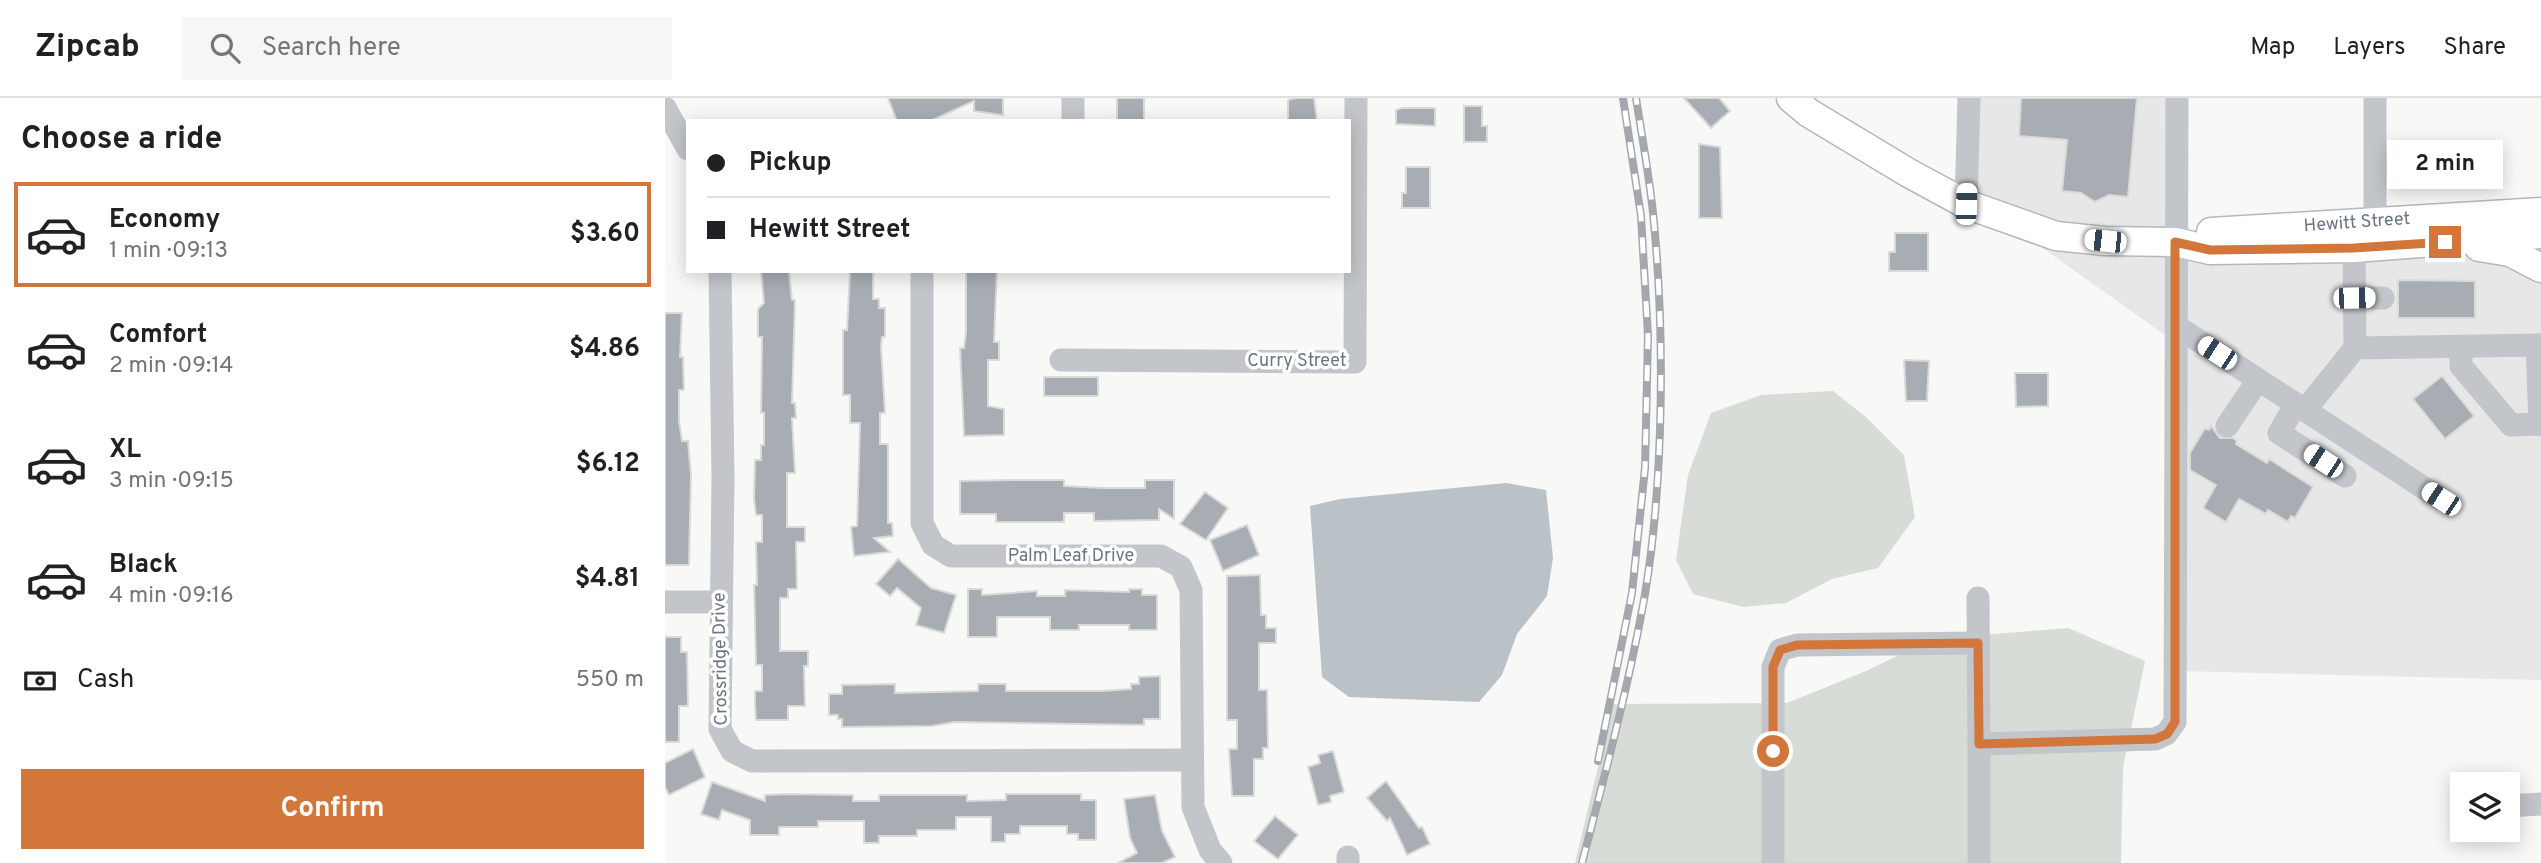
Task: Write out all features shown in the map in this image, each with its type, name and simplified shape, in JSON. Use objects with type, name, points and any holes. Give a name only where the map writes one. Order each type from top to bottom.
[{"type":"main road","name":"Hewitt Street","points":[[1791,98],[1809,113],[1896,166],[1966,204],[2056,236],[2105,241],[2175,242],[2210,250],[2354,248],[2541,233]]},
{"type":"main road","name":"Hewitt Street","points":[[2175,242],[2204,232],[2541,212]]},
{"type":"main road","points":[[2445,242],[2509,252],[2541,268]]},
{"type":"street","points":[[1073,98],[1073,119]]},
{"type":"street","name":"Curry Street","points":[[1061,360],[1355,362],[1356,98]]},
{"type":"street","points":[[1966,204],[1969,98]]},
{"type":"street","points":[[1979,744],[2155,739],[2167,734],[2175,722],[2177,98]]},
{"type":"street","points":[[2375,98],[2375,221]]},
{"type":"street","points":[[665,108],[686,145]]},
{"type":"street","points":[[2345,476],[2279,433],[2355,348],[2354,248]]},
{"type":"street","name":"Crossridge Drive","points":[[720,273],[723,477],[720,729],[732,751],[752,761],[1192,760]]},
{"type":"street","name":"Palm Leaf Drive","points":[[922,273],[922,523],[933,545],[951,556],[1161,556],[1181,567],[1191,590],[1193,807],[1210,850],[1220,863]]},
{"type":"street","points":[[2354,298],[2382,298]]},
{"type":"street","points":[[2176,326],[2441,499]]},
{"type":"street","points":[[2355,348],[2539,345],[2541,424],[2511,425],[2461,366],[2461,347]]},
{"type":"street","points":[[2227,426],[2258,380]]},
{"type":"street","points":[[1978,598],[1979,863]]},
{"type":"street","points":[[665,602],[720,601]]},
{"type":"street","points":[[1773,863],[1773,667],[1780,650],[1797,645],[1978,643]]},
{"type":"street","points":[[2520,805],[2541,804]]},
{"type":"shaded area","points":[[1978,98],[2167,98],[2165,233],[2058,227],[1976,198]]},
{"type":"shaded area","points":[[2027,237],[2165,250],[2166,323],[2163,327],[2443,511],[2454,497],[2185,321],[2185,253],[2445,250],[2506,260],[2541,279],[2541,680],[2180,671],[2186,350]]},
{"type":"shaded area","points":[[1833,391],[1867,418],[1904,455],[1915,517],[1878,568],[1832,579],[1786,603],[1743,607],[1693,594],[1676,560],[1688,475],[1711,413],[1761,395]]},
{"type":"shaded area","points":[[1506,483],[1546,490],[1553,558],[1547,596],[1517,634],[1502,675],[1479,702],[1349,697],[1322,677],[1310,506],[1340,499]]},
{"type":"shaded area","points":[[2068,628],[2145,661],[2123,768],[2121,863],[1575,863],[1613,704],[1787,703],[1866,671],[1932,639]]},
{"type":"building","points":[[888,98],[1003,98],[1003,115],[974,111],[974,101],[934,119],[896,119]]},
{"type":"building","points":[[1117,98],[1144,98],[1144,119],[1117,119]]},
{"type":"building","points":[[1314,98],[1317,119],[1288,119],[1288,100]]},
{"type":"building","points":[[1684,98],[1719,98],[1730,111],[1711,128]]},
{"type":"building","points":[[2021,98],[2137,98],[2128,197],[2109,195],[2095,202],[2081,193],[2062,191],[2067,140],[2019,136]]},
{"type":"building","points":[[1464,106],[1482,106],[1482,126],[1487,126],[1487,142],[1464,142]]},
{"type":"building","points":[[1435,108],[1435,126],[1396,124],[1396,110]]},
{"type":"building","points":[[1699,144],[1720,147],[1722,218],[1699,218]]},
{"type":"building","points":[[1406,167],[1430,167],[1430,208],[1402,208],[1402,193],[1406,193]]},
{"type":"building","points":[[1895,233],[1928,233],[1928,271],[1889,271],[1889,252],[1895,252]]},
{"type":"building","points":[[761,273],[789,273],[792,300],[795,300],[792,403],[795,403],[796,418],[792,418],[795,473],[787,473],[787,527],[805,527],[805,542],[796,542],[797,589],[788,589],[788,598],[780,598],[780,651],[808,651],[808,666],[804,666],[805,706],[788,706],[788,720],[756,720],[755,705],[755,691],[762,691],[762,665],[756,665],[754,585],[757,585],[756,542],[762,542],[762,515],[756,515],[754,499],[755,460],[761,460],[761,445],[764,445],[764,413],[761,413],[762,337],[758,337],[758,309],[764,303]]},
{"type":"building","points":[[850,273],[873,273],[873,299],[879,299],[879,308],[885,308],[885,337],[882,337],[881,346],[885,413],[880,413],[880,444],[888,444],[888,523],[892,523],[893,536],[874,538],[890,552],[854,556],[851,527],[857,526],[860,423],[850,423],[850,395],[843,395],[843,330],[847,330]]},
{"type":"building","points":[[966,273],[997,273],[994,342],[999,342],[999,360],[988,360],[988,406],[1004,409],[1004,435],[964,436],[960,348],[964,348]]},
{"type":"building","points":[[2398,280],[2475,281],[2475,318],[2398,318]]},
{"type":"building","points":[[665,313],[682,313],[680,357],[683,357],[684,390],[679,390],[679,421],[682,441],[688,441],[691,475],[689,565],[665,565]]},
{"type":"building","points":[[1904,360],[1929,361],[1927,401],[1906,401]]},
{"type":"building","points":[[2015,373],[2048,373],[2048,406],[2016,407]]},
{"type":"building","points":[[2442,376],[2474,416],[2445,439],[2413,399]]},
{"type":"building","points":[[1044,377],[1098,377],[1098,396],[1044,396]]},
{"type":"building","points":[[2211,426],[2220,438],[2233,438],[2237,441],[2236,444],[2267,463],[2269,459],[2313,487],[2295,518],[2291,516],[2288,522],[2268,510],[2266,514],[2239,499],[2226,522],[2203,508],[2216,485],[2190,470],[2190,453],[2205,428],[2209,430]]},
{"type":"building","points":[[1064,480],[1064,486],[1145,488],[1145,480],[1174,480],[1174,519],[1159,509],[1159,520],[1094,521],[1094,513],[1064,513],[1064,522],[996,522],[996,514],[960,514],[960,481]]},
{"type":"building","points":[[1205,492],[1228,508],[1206,540],[1180,524]]},
{"type":"building","points":[[1247,525],[1259,555],[1223,571],[1210,540]]},
{"type":"building","points":[[898,559],[931,588],[956,595],[944,633],[916,625],[921,608],[897,588],[890,596],[876,584]]},
{"type":"building","points":[[1260,575],[1261,615],[1266,615],[1266,628],[1276,628],[1276,643],[1259,643],[1259,690],[1267,690],[1268,748],[1263,748],[1263,759],[1254,759],[1254,796],[1232,796],[1229,749],[1237,749],[1237,720],[1227,720],[1227,576]]},
{"type":"building","points":[[968,589],[982,589],[982,595],[1037,591],[1037,596],[1065,596],[1065,590],[1129,592],[1129,589],[1142,589],[1142,595],[1157,595],[1157,630],[1129,630],[1129,625],[1079,625],[1079,630],[1050,630],[1050,617],[997,617],[997,637],[968,637]]},
{"type":"building","points":[[665,637],[681,637],[681,652],[687,652],[688,706],[679,706],[679,742],[665,742]]},
{"type":"building","points":[[1160,676],[1160,719],[1144,719],[1144,725],[955,722],[932,726],[842,727],[842,719],[838,719],[838,715],[829,715],[829,694],[842,694],[842,685],[895,684],[895,693],[978,691],[978,684],[1006,684],[1006,691],[1100,691],[1131,689],[1131,684],[1139,684],[1139,677]]},
{"type":"building","points":[[693,749],[705,777],[669,795],[665,787],[665,763]]},
{"type":"building","points":[[1333,751],[1344,792],[1330,796],[1331,802],[1318,805],[1308,767],[1320,763],[1318,755]]},
{"type":"building","points":[[1386,781],[1419,828],[1422,827],[1430,844],[1407,855],[1390,818],[1387,821],[1367,798]]},
{"type":"building","points":[[712,782],[765,801],[765,795],[788,794],[853,795],[853,801],[879,801],[879,795],[967,795],[967,801],[1006,800],[1006,794],[1081,794],[1081,800],[1096,800],[1096,840],[1078,840],[1078,834],[1067,834],[1067,826],[1020,826],[1020,834],[1005,834],[1005,842],[991,842],[991,817],[956,817],[956,830],[917,830],[917,836],[879,836],[879,843],[864,843],[864,821],[818,821],[818,827],[779,827],[779,835],[750,835],[750,820],[722,810],[719,820],[701,814]]},
{"type":"building","points":[[1155,795],[1162,831],[1175,857],[1162,863],[1118,863],[1137,853],[1130,838],[1124,799]]},
{"type":"building","points":[[1275,816],[1298,835],[1278,859],[1254,841]]},
{"type":"railway","points":[[1598,761],[1632,593],[1645,468],[1648,336],[1641,216],[1623,98]]},
{"type":"railway","points":[[1582,863],[1639,628],[1656,503],[1661,404],[1657,258],[1636,98]]},
{"type":"route","points":[[1773,751],[1773,667],[1780,650],[1797,645],[1978,643],[1979,744],[2155,739],[2167,734],[2175,722],[2175,242],[2210,250],[2354,248],[2445,242]]}]
